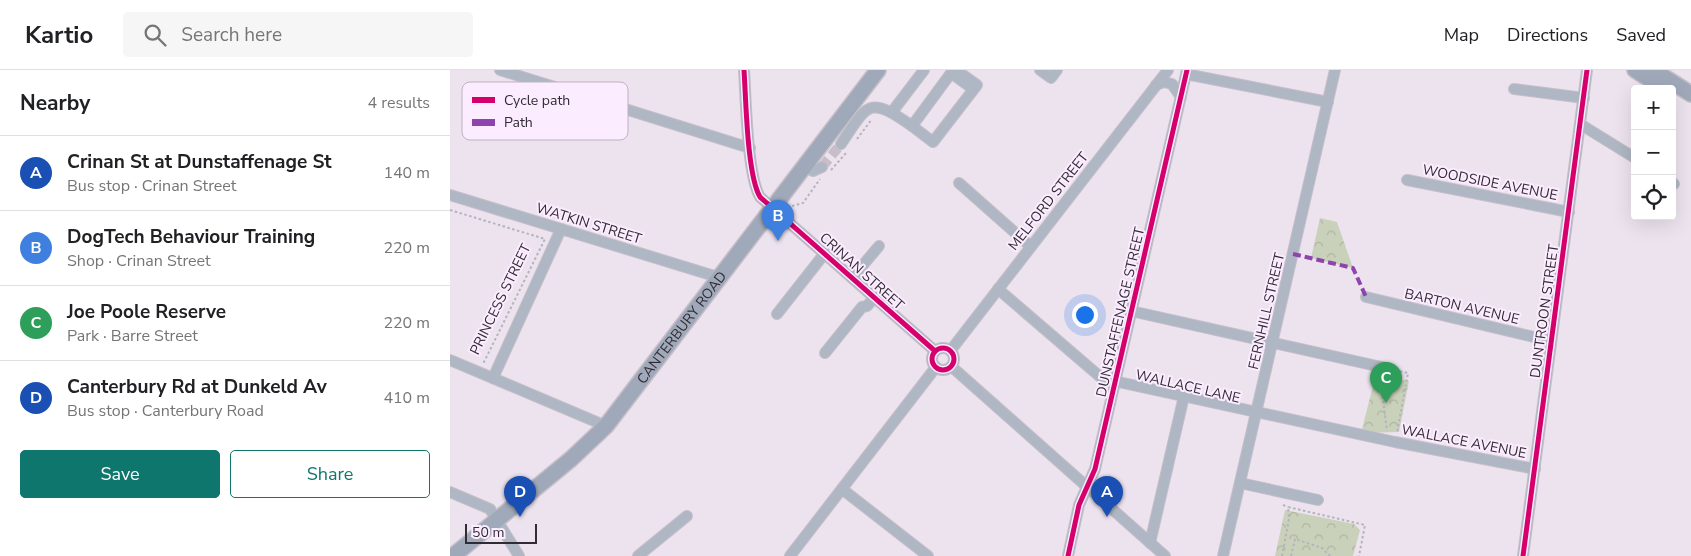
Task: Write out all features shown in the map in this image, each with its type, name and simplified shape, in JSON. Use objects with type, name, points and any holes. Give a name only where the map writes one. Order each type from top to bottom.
[{"type":"highway","name":"CANTERBURY ROAD","points":[[453,556],[571,459],[606,426],[721,278],[878,70]]},
{"type":"highway","points":[[1635,70],[1670,83],[1691,94]]},
{"type":"highway","points":[[1653,70],[1670,83],[1691,105]]},
{"type":"street","points":[[500,70],[538,82]]},
{"type":"street","name":"CRINAN STREET","points":[[744,70],[750,148],[758,193],[852,278],[871,302],[935,350]]},
{"type":"street","points":[[892,112],[924,70]]},
{"type":"street","points":[[1040,70],[1051,78],[1057,70]]},
{"type":"street","name":"MELFORD STREET","points":[[951,350],[1168,70]]},
{"type":"street","name":"FERNHILL STREET","points":[[1223,556],[1336,70]]},
{"type":"street","name":"DUNTROON STREET","points":[[1523,556],[1588,70]]},
{"type":"street","points":[[845,146],[850,127],[865,111],[877,107],[892,112],[929,147],[977,85],[952,71],[912,130]]},
{"type":"street","points":[[1186,71],[1328,102]]},
{"type":"street","name":"DUNSTAFFENAGE STREET","points":[[1068,556],[1079,505],[1095,469],[1114,381],[1182,97],[1186,71]]},
{"type":"street","points":[[1156,85],[1164,82],[1172,84],[1182,97]]},
{"type":"street","points":[[1514,89],[1584,98]]},
{"type":"street","points":[[628,110],[750,148]]},
{"type":"street","points":[[1580,124],[1631,156]]},
{"type":"street","points":[[806,165],[813,171],[824,171]]},
{"type":"street","name":"WOODSIDE AVENUE","points":[[1407,180],[1568,212]]},
{"type":"street","points":[[959,182],[1030,246]]},
{"type":"street","name":"WATKIN STREET","points":[[450,195],[721,278]]},
{"type":"street","points":[[493,378],[561,229]]},
{"type":"street","points":[[852,278],[879,246]]},
{"type":"street","points":[[777,314],[825,253]]},
{"type":"street","name":"WALLACE LANE","points":[[998,289],[1104,381],[1114,381],[1392,442]]},
{"type":"street","name":"BARTON AVENUE","points":[[1366,297],[1551,341]]},
{"type":"street","points":[[825,353],[862,307],[871,302]]},
{"type":"street","points":[[1131,311],[1382,367]]},
{"type":"street","points":[[944,348],[951,350],[955,360],[952,366],[946,370],[936,367],[932,356],[935,350],[944,348]]},
{"type":"street","name":"PRINCESS STREET","points":[[450,360],[606,426]]},
{"type":"street","points":[[952,366],[1165,556]]},
{"type":"street","points":[[790,556],[936,367]]},
{"type":"street","points":[[1150,543],[1184,396]]},
{"type":"street","name":"WALLACE AVENUE","points":[[1392,442],[1535,469]]},
{"type":"street","points":[[1240,483],[1318,500]]},
{"type":"street","points":[[842,489],[928,556]]},
{"type":"street","points":[[450,492],[490,509],[519,556]]},
{"type":"street","points":[[638,556],[687,516]]},
{"type":"path","points":[[854,143],[875,115]]},
{"type":"path","points":[[792,206],[802,203],[824,171],[845,146]]},
{"type":"path","points":[[1382,367],[1408,372],[1392,442],[1382,367]]},
{"type":"path","points":[[1283,505],[1365,525],[1359,556]]},
{"type":"path","points":[[1282,556],[1289,519],[1288,507]]},
{"type":"path","points":[[1291,556],[1295,539],[1322,548],[1330,556]]},
{"type":"green space","points":[[1320,218],[1337,222],[1353,268],[1311,258]]},
{"type":"green space","points":[[1376,374],[1387,378],[1409,381],[1399,432],[1361,433]]},
{"type":"green space","points":[[1285,510],[1354,524],[1360,530],[1353,556],[1275,556]]},
{"type":"tunnel","points":[[822,167],[841,144]]},
{"type":"marked path","points":[[1293,254],[1353,268],[1366,297]]},
{"type":"cycle path","points":[[744,70],[752,172],[760,197],[935,351]]},
{"type":"cycle path","points":[[1068,556],[1079,505],[1095,469],[1187,70]]},
{"type":"cycle path","points":[[1523,556],[1587,70]]},
{"type":"cycle path","points":[[943,348],[951,351],[954,359],[951,367],[943,370],[935,367],[932,359],[935,351],[943,348]]},
{"type":"place","name":"DogTech Behaviour Training","points":[[778,241]]},
{"type":"place","name":"Joe Poole Reserve","points":[[1386,403]]},
{"type":"place","name":"Canterbury Rd at Dunkeld Av","points":[[520,517]]},
{"type":"place","name":"Crinan St at Dunstaffenage St","points":[[1107,517]]}]
